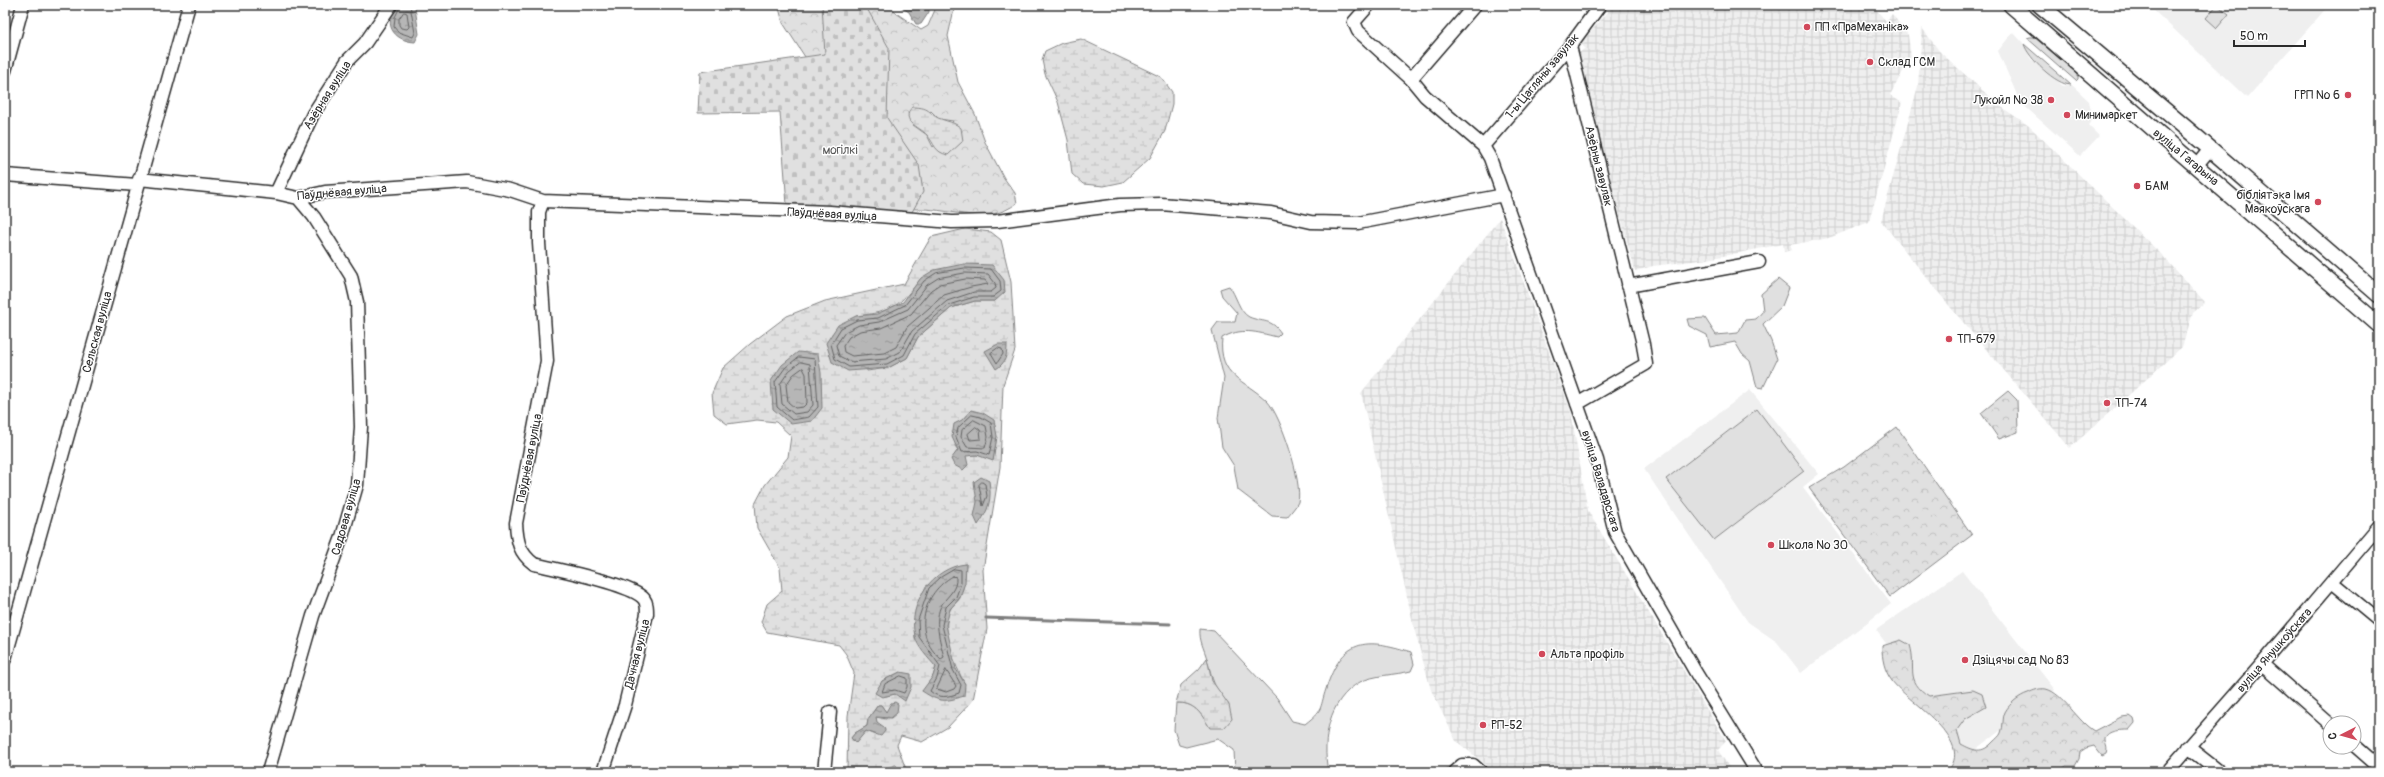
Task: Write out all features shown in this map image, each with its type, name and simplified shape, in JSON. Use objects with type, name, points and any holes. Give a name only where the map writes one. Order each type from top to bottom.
[{"type":"main road","name":"вуліца Гагарына","points":[[2011,5],[2379,325]]},
{"type":"main road","name":"вуліца Гагарына","points":[[2040,5],[2379,295]]},
{"type":"street","points":[[5,70],[23,5]]},
{"type":"street","name":"Сельская вуліца","points":[[5,659],[189,5]]},
{"type":"street","name":"Азёрная вуліца","points":[[276,193],[313,114],[347,61],[365,44],[392,5]]},
{"type":"street","points":[[1369,5],[1354,22],[1358,31],[1411,79],[1425,96],[1483,146]]},
{"type":"street","points":[[1411,79],[1475,5]]},
{"type":"street","name":"1-ы Цагляны завулак","points":[[1483,146],[1570,46],[1600,5]]},
{"type":"street","name":"Азёрны завулак","points":[[1570,46],[1643,344],[1646,364],[1577,404]]},
{"type":"street","name":"вуліца Валадарскага","points":[[1483,146],[1490,158],[1504,195],[1597,460],[1615,532],[1756,772]]},
{"type":"street","points":[[2196,166],[2210,149]]},
{"type":"street","name":"Паўднёвая вуліца","points":[[5,175],[138,182],[276,193],[298,198],[325,192],[467,182],[510,190],[543,201],[830,212],[952,222],[996,220],[1120,205],[1169,205],[1271,213],[1312,222],[1358,223],[1504,195]]},
{"type":"street","name":"Садовая вуліца","points":[[268,772],[313,616],[342,537],[357,484],[362,427],[356,302],[351,276],[314,217],[298,198]]},
{"type":"street","name":"Паўднёвая вуліца","points":[[519,548],[516,523],[548,361],[538,243],[539,212],[543,201]]},
{"type":"street","points":[[1628,286],[1759,262]]},
{"type":"street","name":"вуліца Янушкоўскага","points":[[2166,772],[2262,664],[2379,526]]},
{"type":"street","name":"Дачная вуліца","points":[[519,548],[524,557],[534,564],[618,586],[643,598],[647,604],[647,614],[625,705],[603,772]]},
{"type":"street","points":[[2332,582],[2379,622]]},
{"type":"street","points":[[2262,664],[2322,717]]},
{"type":"street","points":[[824,772],[830,712]]},
{"type":"street","points":[[2188,747],[2220,772]]},
{"type":"street","points":[[2362,752],[2379,767]]},
{"type":"street","points":[[1454,772],[1462,765],[1477,768]]},
{"type":"shaded area","points":[[1614,5],[1872,5],[1886,21],[1892,14],[1908,35],[1911,57],[1890,95],[1902,103],[1869,222],[1829,238],[1790,245],[1792,250],[1784,252],[1783,244],[1708,259],[1653,266],[1635,271],[1577,55],[1585,48],[1580,44]]},
{"type":"shaded area","points":[[2148,5],[2329,5],[2247,98]]},
{"type":"shaded area","points":[[1922,28],[1940,52],[2000,106],[2029,126],[2161,254],[2205,302],[2193,313],[2182,347],[2070,448],[1951,308],[1881,221],[1918,86]]},
{"type":"shaded area","points":[[2013,32],[2023,43],[2030,58],[2063,86],[2072,85],[2089,101],[2093,119],[2088,125],[2099,136],[2080,156],[2020,102],[1998,51]]},
{"type":"shaded area","points":[[1500,218],[1571,412],[1588,511],[1726,741],[1718,750],[1732,772],[1495,772],[1456,741],[1431,690],[1415,632],[1361,393]]},
{"type":"shaded area","name":"Школа № 30","points":[[1750,390],[1819,474],[1803,487],[1891,604],[1801,673],[1777,642],[1748,622],[1644,469]]},
{"type":"shaded area","name":"Дзіцячы сад № 83","points":[[1962,571],[2055,690],[1969,754],[1876,630]]},
{"type":"green space","points":[[776,5],[890,5],[896,13],[921,30],[928,26],[937,5],[955,5],[948,36],[958,82],[975,114],[985,142],[1004,178],[1015,193],[1017,203],[1006,210],[994,214],[982,215],[920,209],[837,211],[818,77],[783,23],[779,8]],"holes":[[[931,111],[939,119],[953,121],[933,147],[927,135],[913,125]]]},
{"type":"green space","name":"могілкі","points":[[822,5],[865,5],[889,48],[887,118],[919,165],[923,192],[912,212],[787,205],[780,112],[698,113],[700,72],[825,54]]},
{"type":"green space","points":[[2217,5],[2229,14],[2217,28],[2206,18]]},
{"type":"green space","points":[[2034,37],[2073,70],[2078,75],[2078,79],[2076,81],[2027,38]]},
{"type":"green space","points":[[1081,39],[1161,77],[1172,92],[1172,104],[1165,131],[1150,158],[1123,182],[1104,186],[1083,184],[1072,174],[1068,140],[1058,102],[1045,74],[1042,60],[1045,51],[1062,43]]},
{"type":"green space","points":[[2024,44],[2071,85],[2058,81],[2043,70],[2031,56]]},
{"type":"green space","points":[[912,107],[924,108],[937,117],[954,123],[961,128],[963,141],[948,155],[937,150],[930,138],[909,120],[908,116]]},
{"type":"green space","points":[[965,229],[991,232],[1001,240],[1011,282],[1015,350],[1003,385],[1000,467],[983,570],[987,629],[973,700],[948,727],[922,742],[901,736],[897,745],[907,772],[899,772],[896,765],[872,772],[847,772],[848,716],[854,673],[846,654],[839,645],[767,632],[761,622],[767,604],[782,591],[780,568],[757,528],[755,504],[765,485],[788,457],[791,436],[776,422],[757,420],[727,424],[714,414],[712,393],[723,368],[750,344],[787,316],[825,301],[904,284],[931,237]],"holes":[[[921,278],[995,301],[975,301],[951,308],[918,337],[907,358],[888,368],[867,371],[856,316],[887,310],[907,295]],[[971,410],[997,436],[993,460],[977,455],[955,454],[958,450],[955,446],[962,420]],[[966,564],[962,594],[950,610],[947,618],[950,647],[957,668],[965,684],[931,682],[936,667],[915,638],[914,619],[926,586]],[[900,672],[895,694],[882,697],[882,681]],[[878,705],[881,705],[886,712],[888,710],[886,719],[876,717],[876,735],[866,731],[855,743],[851,738],[855,733],[867,726],[868,719]]]},
{"type":"green space","points":[[1778,279],[1789,288],[1782,306],[1763,324],[1777,359],[1763,388],[1757,387],[1750,361],[1742,354],[1735,342],[1710,347],[1707,335],[1689,326],[1687,319],[1705,318],[1716,335],[1738,333],[1745,320],[1756,319],[1763,311],[1761,294]]},
{"type":"green space","points":[[1229,286],[1246,315],[1274,325],[1281,333],[1277,337],[1255,332],[1236,332],[1222,338],[1222,351],[1224,361],[1234,376],[1267,401],[1273,409],[1284,434],[1294,465],[1299,493],[1298,502],[1287,517],[1272,516],[1238,490],[1234,466],[1222,447],[1218,418],[1224,378],[1212,330],[1218,322],[1235,322],[1237,313],[1222,296],[1220,289]]},
{"type":"green space","points":[[2008,391],[2017,400],[2018,432],[1999,439],[1981,413]]},
{"type":"green space","points":[[1757,409],[1804,471],[1714,540],[1666,479]]},
{"type":"green space","points":[[1897,427],[1972,535],[1890,597],[1809,488],[1844,467]]},
{"type":"green space","points":[[1200,629],[1214,631],[1277,698],[1292,721],[1305,724],[1320,709],[1332,672],[1340,660],[1348,651],[1357,646],[1381,644],[1411,652],[1414,664],[1411,671],[1378,676],[1360,682],[1349,690],[1341,699],[1334,710],[1327,734],[1326,760],[1328,772],[1235,772],[1234,750],[1218,739],[1186,747],[1179,745],[1174,730],[1176,703],[1188,704],[1200,713],[1210,728],[1229,705],[1214,684],[1201,641]]},
{"type":"green space","points":[[1901,640],[1910,645],[1916,685],[1929,696],[1973,690],[1982,694],[1986,707],[1965,719],[1957,730],[1961,744],[1974,750],[1981,750],[1989,746],[1998,738],[2002,728],[2004,714],[2015,700],[2039,689],[2046,689],[2058,696],[2088,727],[2094,731],[2121,717],[2130,716],[2134,719],[2135,723],[2129,730],[2114,731],[2105,737],[2107,749],[2106,754],[2102,756],[2094,746],[2086,748],[2080,752],[2079,759],[2075,766],[2066,766],[2058,772],[2043,772],[2039,768],[2027,768],[2019,772],[1945,772],[1953,763],[1954,752],[1951,741],[1933,719],[1899,689],[1889,677],[1885,669],[1882,646]]},
{"type":"green space","points":[[1207,658],[1212,681],[1229,705],[1232,719],[1224,728],[1210,728],[1200,713],[1188,704],[1176,703],[1181,685],[1199,669]]},
{"type":"water","points":[[399,5],[413,5],[415,8],[419,34],[415,42],[407,41],[401,38],[392,30],[390,24],[391,18]]},
{"type":"water","points":[[898,5],[929,5],[929,12],[921,24],[916,24],[909,12]]},
{"type":"water","points":[[964,264],[992,265],[1004,280],[1005,292],[995,301],[975,301],[951,308],[918,337],[907,358],[888,368],[848,371],[832,362],[826,343],[838,325],[856,316],[877,314],[903,302],[921,278],[934,270]]},
{"type":"water","points":[[998,344],[1007,344],[1007,352],[1004,361],[996,369],[985,351]]},
{"type":"water","points":[[798,352],[818,354],[821,373],[822,408],[812,421],[791,424],[773,409],[771,381],[782,365]]},
{"type":"water","points":[[971,410],[983,413],[994,420],[997,436],[993,461],[977,455],[966,456],[968,465],[963,470],[954,465],[951,459],[958,450],[952,437],[954,424],[962,420]]},
{"type":"water","points":[[981,477],[989,481],[990,499],[985,514],[978,525],[974,516],[977,502],[974,482]]},
{"type":"water","points":[[966,564],[965,583],[959,599],[950,609],[946,625],[956,669],[965,684],[964,696],[947,700],[933,698],[922,691],[933,676],[936,667],[924,653],[916,640],[914,624],[915,611],[925,589],[933,579],[954,567]]},
{"type":"water","points":[[900,672],[911,674],[911,687],[905,701],[895,694],[882,697],[875,693],[882,681]]},
{"type":"water","points":[[895,702],[898,704],[897,713],[891,718],[876,717],[877,722],[884,727],[885,731],[881,736],[866,731],[856,743],[851,738],[855,733],[867,726],[868,719],[878,705],[881,705],[886,712],[891,703]]},
{"type":"waterway","points":[[986,618],[1170,624]]},
{"type":"place","name":"ПП «ПраМеханіка»","points":[[1807,27]]},
{"type":"place","name":"Склад ГСМ","points":[[1870,62]]},
{"type":"place","name":"ГРП № 6","points":[[2348,95]]},
{"type":"place","name":"Лукойл № 38","points":[[2051,100]]},
{"type":"place","name":"Минимаркет","points":[[2067,115]]},
{"type":"place","name":"БАМ","points":[[2137,186]]},
{"type":"place","name":"бібліятэка Імя Маякоўскага","points":[[2318,202]]},
{"type":"place","name":"ТП-679","points":[[1949,339]]},
{"type":"place","name":"ТП-74","points":[[2107,403]]},
{"type":"place","name":"Школа № 30","points":[[1771,545]]},
{"type":"place","name":"Альта профіль","points":[[1542,654]]},
{"type":"place","name":"Дзіцячы сад № 83","points":[[1965,660]]},
{"type":"place","name":"РП-52","points":[[1483,725]]}]
